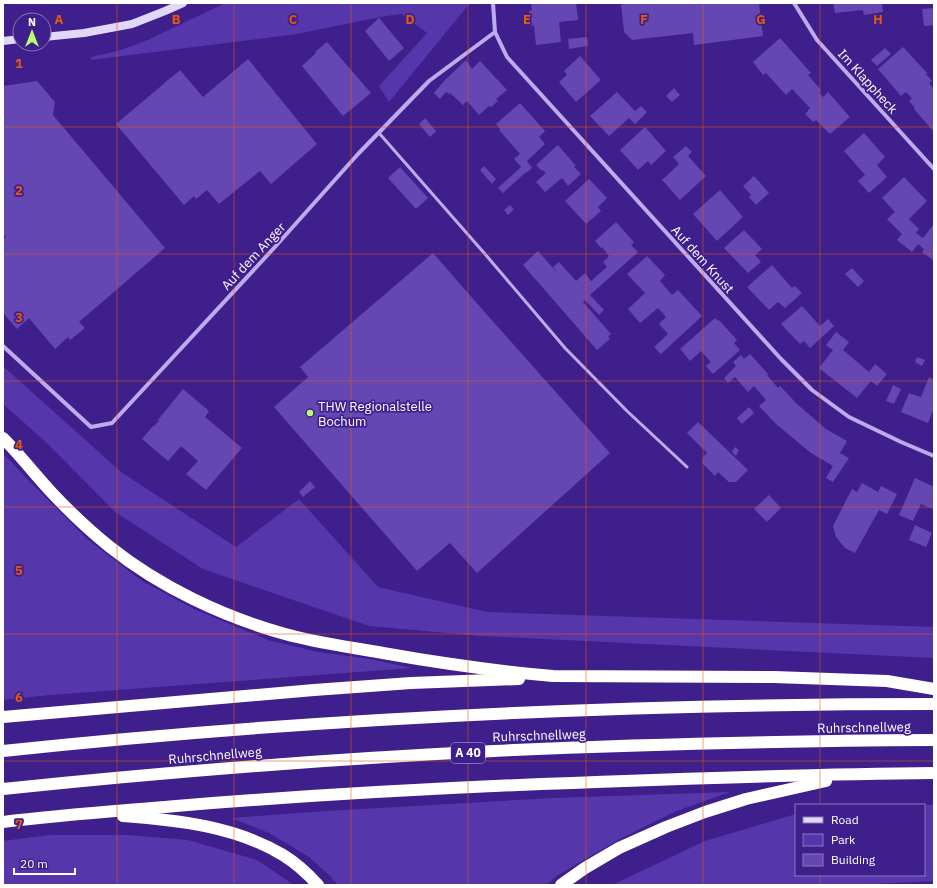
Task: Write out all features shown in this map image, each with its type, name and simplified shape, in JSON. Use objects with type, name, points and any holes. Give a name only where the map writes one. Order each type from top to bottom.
[{"type":"highway","points":[[3,438],[77,518],[110,547],[141,570],[184,594],[226,614],[252,624],[286,634],[324,642],[477,668],[553,676],[789,678],[887,681],[934,689]]},
{"type":"highway","points":[[3,717],[411,683],[588,676]]},
{"type":"highway","name":"Ruhrschnellweg","points":[[3,751],[277,727],[410,718],[581,710],[715,706],[934,704]]},
{"type":"highway","name":"Ruhrschnellweg","points":[[3,789],[163,773],[495,751],[726,743],[934,740]]},
{"type":"highway","points":[[561,885],[585,868],[619,848],[705,812],[746,799],[821,781],[886,773]]},
{"type":"highway","points":[[3,822],[59,815],[360,793],[692,778],[934,773]]},
{"type":"highway","points":[[59,815],[147,818],[204,825],[224,830],[254,841],[283,856],[306,873],[318,885]]},
{"type":"main road","points":[[52,36],[84,33],[132,24],[183,3]]},
{"type":"street","points":[[493,3],[494,32]]},
{"type":"street","name":"Im Klappheck","points":[[794,3],[817,40],[934,169]]},
{"type":"street","name":"Auf dem Anger","points":[[3,346],[91,427],[112,423],[269,254],[358,154],[429,81],[494,32]]},
{"type":"street","name":"Auf dem Knust","points":[[494,32],[507,57],[781,359],[812,390],[849,417],[934,456]]},
{"type":"lane","points":[[379,133],[566,348],[627,412],[687,467]]},
{"type":"green space","points":[[225,3],[470,3],[389,102],[379,86],[427,33],[402,14],[297,34],[91,60],[91,57],[118,51],[148,40]]},
{"type":"green space","points":[[3,366],[121,472],[236,547],[299,499],[378,587],[487,612],[934,627],[934,658],[481,636],[369,626],[203,569],[115,512],[48,444],[3,404]]},
{"type":"green space","points":[[3,453],[87,539],[142,581],[196,610],[268,640],[318,652],[370,659],[412,668],[50,695],[3,700]]},
{"type":"green space","points":[[730,792],[674,812],[620,839],[558,875],[546,885],[338,885],[309,857],[269,833],[231,818],[553,798]]},
{"type":"green space","points":[[925,805],[934,805],[934,881],[855,885],[612,885],[705,841],[795,814],[795,876],[925,876]]},
{"type":"green space","points":[[49,835],[128,835],[188,840],[257,860],[294,885],[3,885],[3,841]]},
{"type":"building","points":[[531,3],[576,3],[578,20],[559,22],[561,42],[536,45],[534,25],[530,26],[529,11],[532,10]]},
{"type":"building","points":[[621,3],[759,3],[763,36],[694,45],[693,33],[632,40],[624,32]]},
{"type":"building","points":[[833,3],[882,3],[883,12],[864,15],[863,10],[835,13]]},
{"type":"building","points":[[934,8],[934,25],[924,26],[922,9]]},
{"type":"building","points":[[379,18],[404,48],[389,61],[365,31]]},
{"type":"building","points":[[587,37],[588,46],[569,49],[568,39]]},
{"type":"building","points":[[780,38],[811,73],[808,75],[821,90],[819,92],[823,97],[828,92],[850,117],[830,134],[816,120],[813,122],[805,114],[810,108],[792,89],[786,95],[766,73],[763,75],[753,62]]},
{"type":"building","points":[[327,42],[371,93],[343,116],[302,66]]},
{"type":"building","points":[[903,47],[927,73],[926,74],[932,81],[929,83],[934,89],[934,132],[914,109],[915,108],[909,101],[912,98],[906,92],[901,96],[878,69]]},
{"type":"building","points":[[885,48],[891,54],[877,66],[871,60]]},
{"type":"building","points":[[580,56],[601,80],[576,102],[559,82],[567,75],[564,71]]},
{"type":"building","points":[[248,59],[317,144],[271,184],[260,171],[219,204],[207,190],[196,199],[194,196],[184,205],[116,124],[180,70],[203,97]]},
{"type":"building","points":[[466,60],[472,69],[480,61],[507,90],[496,99],[498,101],[491,107],[489,106],[479,115],[467,101],[463,105],[450,93],[449,94],[446,92],[440,99],[434,93]]},
{"type":"building","points":[[37,81],[55,102],[53,115],[165,248],[79,322],[85,328],[70,340],[68,337],[55,349],[29,318],[17,329],[3,313],[3,239],[6,237],[3,234],[3,86]]},
{"type":"building","points":[[674,88],[680,95],[672,102],[666,96]]},
{"type":"building","points":[[617,92],[635,111],[641,106],[647,112],[635,124],[629,118],[609,136],[590,116]]},
{"type":"building","points":[[520,103],[545,131],[539,137],[545,144],[527,161],[532,168],[503,193],[498,188],[521,167],[514,159],[520,154],[499,130],[500,129],[496,124]]},
{"type":"building","points":[[425,118],[436,131],[430,137],[419,124]]},
{"type":"building","points":[[645,127],[666,151],[651,165],[648,161],[638,170],[620,150]]},
{"type":"building","points":[[864,133],[885,157],[877,165],[887,177],[869,193],[858,181],[865,175],[844,151]]},
{"type":"building","points":[[558,145],[581,174],[568,186],[562,178],[545,192],[536,182],[546,173],[536,165]]},
{"type":"building","points":[[686,146],[692,152],[688,156],[706,176],[680,200],[662,180],[679,164],[673,157]]},
{"type":"building","points":[[484,166],[496,179],[492,184],[480,170]]},
{"type":"building","points":[[400,167],[428,198],[416,209],[388,178]]},
{"type":"building","points":[[754,176],[769,193],[756,205],[749,197],[751,195],[743,186]]},
{"type":"building","points":[[904,177],[927,201],[909,219],[919,229],[916,233],[923,238],[934,224],[933,260],[922,252],[924,249],[918,244],[912,252],[897,240],[902,234],[887,219],[895,212],[882,198]]},
{"type":"building","points":[[589,179],[607,198],[598,207],[601,211],[586,224],[565,201]]},
{"type":"building","points":[[720,190],[743,217],[717,241],[693,214]]},
{"type":"building","points":[[510,205],[514,209],[508,215],[504,210]]},
{"type":"building","points":[[616,222],[634,242],[631,245],[638,252],[590,295],[604,310],[599,315],[585,300],[583,302],[611,334],[608,336],[610,339],[597,350],[523,265],[538,251],[559,275],[553,267],[559,262],[576,281],[585,273],[591,281],[607,267],[603,262],[609,256],[595,241]]},
{"type":"building","points":[[744,230],[762,249],[755,255],[761,262],[748,273],[724,248]]},
{"type":"building","points":[[433,253],[610,453],[477,573],[450,543],[417,571],[274,407],[308,377],[300,367]]},
{"type":"building","points":[[647,256],[665,275],[660,281],[672,295],[678,290],[702,316],[661,354],[654,347],[668,334],[659,324],[666,317],[658,308],[640,323],[628,309],[645,293],[627,274]]},
{"type":"building","points":[[772,265],[792,288],[795,286],[802,293],[785,308],[778,302],[769,310],[747,287]]},
{"type":"building","points":[[852,268],[864,281],[858,287],[845,274]]},
{"type":"building","points":[[802,306],[820,326],[828,319],[834,326],[810,348],[804,341],[800,344],[781,324]]},
{"type":"building","points":[[715,318],[718,321],[719,320],[737,340],[734,343],[740,350],[713,374],[706,366],[711,362],[701,351],[690,361],[680,349]]},
{"type":"building","points":[[836,332],[849,342],[843,350],[869,372],[875,364],[887,374],[877,386],[871,381],[857,398],[819,368],[833,350],[826,345]]},
{"type":"building","points":[[750,354],[778,388],[780,386],[797,404],[826,429],[847,441],[840,453],[849,458],[833,482],[826,478],[833,466],[811,453],[776,424],[759,406],[766,400],[754,386],[748,392],[735,377],[728,383],[724,378],[736,366],[733,362],[741,355],[744,359]]},
{"type":"building","points":[[917,357],[925,360],[922,366],[915,362]]},
{"type":"building","points":[[929,377],[934,380],[934,408],[928,423],[901,412],[909,393],[921,397]]},
{"type":"building","points":[[893,385],[901,389],[894,404],[886,401]]},
{"type":"building","points":[[183,389],[209,411],[205,417],[242,448],[206,490],[186,474],[198,461],[181,446],[168,461],[142,439],[159,421],[158,420]]},
{"type":"building","points":[[749,407],[754,413],[742,424],[737,418]]},
{"type":"building","points":[[698,422],[748,470],[736,482],[729,482],[718,472],[715,476],[702,463],[703,457],[707,453],[687,433]]},
{"type":"building","points":[[735,447],[739,450],[736,456],[732,452]]},
{"type":"building","points":[[915,478],[934,487],[934,505],[932,509],[921,504],[913,521],[899,515]]},
{"type":"building","points":[[310,481],[315,487],[303,497],[299,492]]},
{"type":"building","points":[[862,483],[878,492],[881,486],[897,494],[887,514],[879,510],[855,553],[845,548],[836,537],[833,526],[852,489],[857,492]]},
{"type":"building","points":[[769,495],[781,508],[767,522],[754,509]]},
{"type":"building","points":[[915,525],[932,533],[926,547],[909,540]]},
{"type":"place","name":"THW Regionalstelle Bochum","points":[[310,413]]}]
